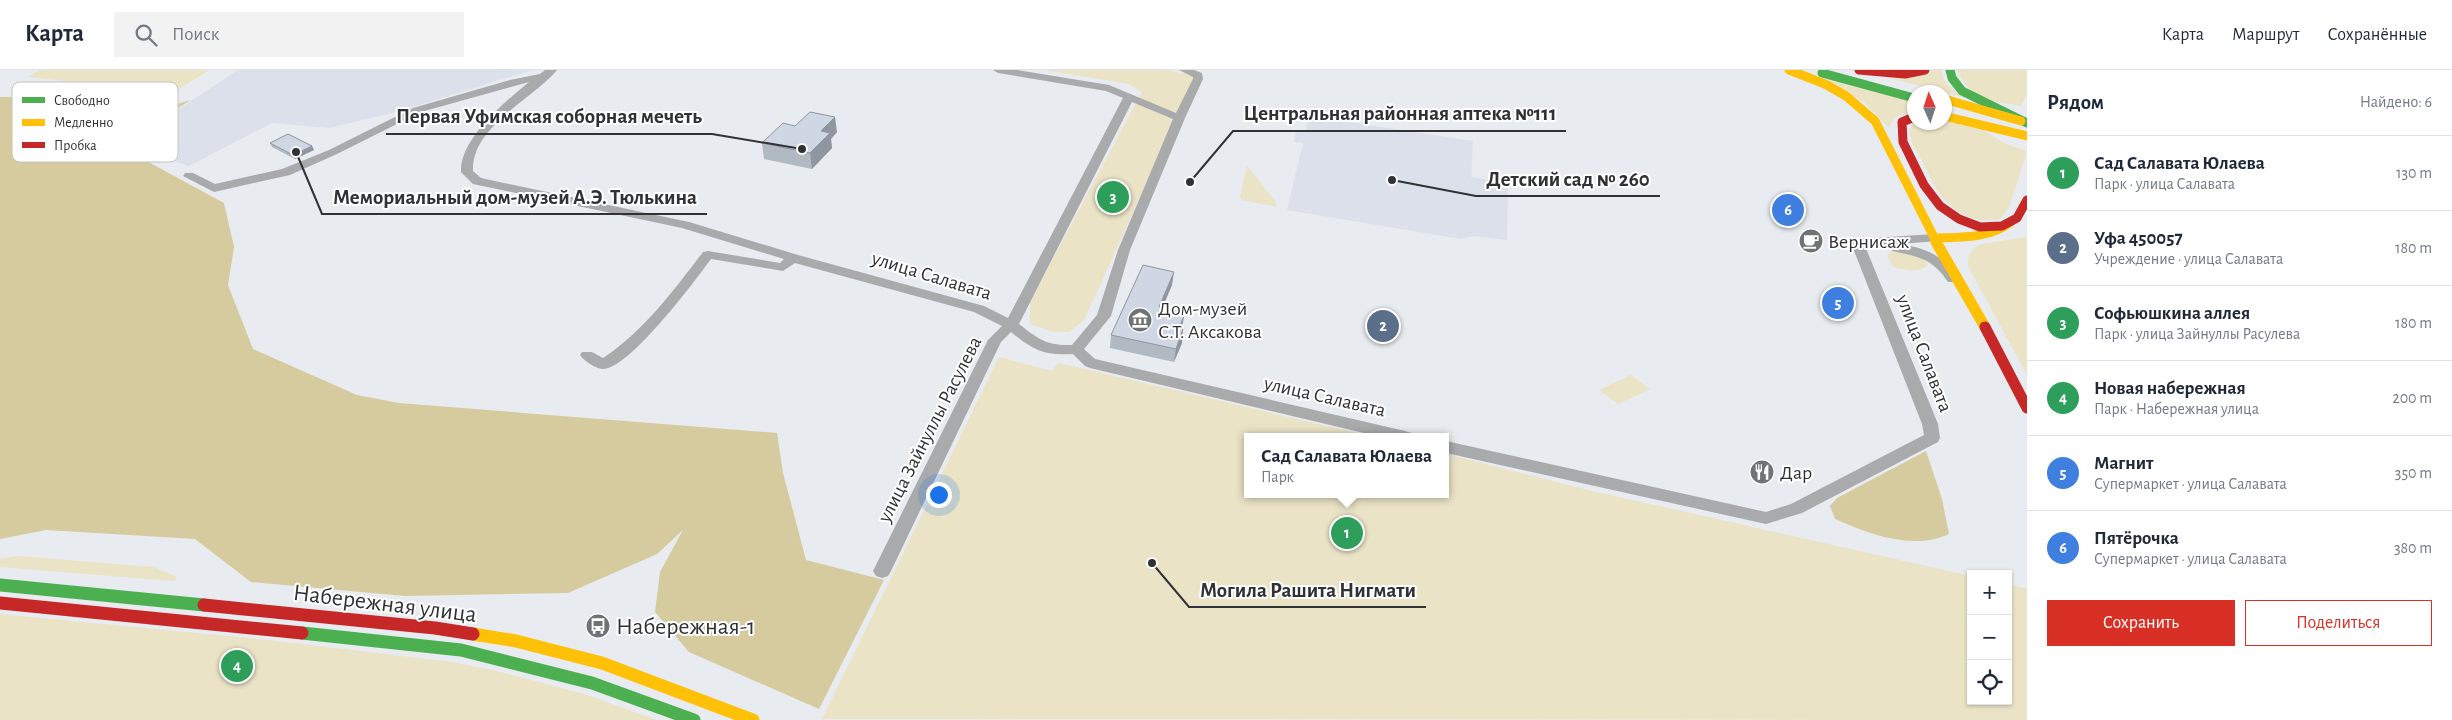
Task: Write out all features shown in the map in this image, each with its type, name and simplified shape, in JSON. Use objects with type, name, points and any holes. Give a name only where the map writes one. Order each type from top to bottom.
[{"type":"main road","points":[[1790,70],[1823,83],[1844,94],[1871,116],[1882,133],[1934,238],[1972,300],[2027,408]]},
{"type":"main road","points":[[1812,70],[1907,96]]},
{"type":"main road","points":[[1845,70],[1907,88]]},
{"type":"main road","points":[[1859,70],[1905,74],[1925,70]]},
{"type":"main road","points":[[1872,72],[1884,70]]},
{"type":"main road","points":[[1950,70],[1951,79],[1989,117]]},
{"type":"main road","points":[[1952,102],[2023,128]]},
{"type":"main road","points":[[1952,110],[1989,117],[2023,128]]},
{"type":"main road","points":[[1952,116],[1989,117]]},
{"type":"main road","points":[[1907,120],[1902,122],[1900,130],[1902,140],[1932,197],[1943,209],[1972,224],[1992,227],[2011,222]]},
{"type":"main road","points":[[1934,238],[2002,231],[2016,218],[2027,200]]},
{"type":"main road","points":[[1950,262],[1956,248],[1979,234]]},
{"type":"main road","points":[[2019,389],[2027,401]]},
{"type":"main road","name":"Набережная улица","points":[[0,585],[436,628],[516,641],[602,662],[753,720]]},
{"type":"main road","name":"Набережная улица","points":[[0,603],[461,650],[592,683],[694,720]]},
{"type":"street","points":[[998,70],[1109,88],[1178,118]]},
{"type":"street","points":[[1076,349],[1104,316],[1124,250],[1178,118],[1192,93],[1198,75],[1184,70]]},
{"type":"street","points":[[190,176],[214,188],[286,172],[333,152],[417,110],[547,73]]},
{"type":"street","name":"улица Салавата","points":[[547,73],[503,112],[476,143],[467,159],[467,172],[477,181],[492,186],[685,225],[793,258],[979,309],[1011,325],[1036,345],[1060,350],[1076,349],[1090,363],[1388,433]]},
{"type":"street","name":"улица Зайнуллы Расулева","points":[[882,571],[996,340],[1011,325],[1130,97]]},
{"type":"street","points":[[1861,249],[1934,238]]},
{"type":"street","points":[[1861,249],[1910,249],[1924,253],[1936,260],[1949,272],[1958,288],[1972,300]]},
{"type":"street","name":"улица Салавата","points":[[1449,448],[1766,518],[1796,510],[1932,438],[1930,424],[1861,249]]},
{"type":"street","points":[[587,356],[603,364],[620,354],[661,315],[708,254],[783,267],[793,258]]},
{"type":"shaded area","points":[[40,70],[209,70],[178,90],[178,82],[73,82],[28,77]]},
{"type":"shaded area","points":[[238,70],[533,70],[396,112],[329,128],[272,123],[189,166],[177,162],[178,109]]},
{"type":"shaded area","points":[[1045,70],[1163,70],[1196,75],[1084,320],[1069,332],[1054,332],[1030,324],[1030,302],[1142,92],[1129,84]]},
{"type":"shaded area","points":[[1935,70],[1941,70],[1944,80],[1948,85],[1916,85],[1882,76],[1925,75]]},
{"type":"shaded area","points":[[1957,70],[2027,70],[2027,94],[2021,106],[1991,101],[1975,94]]},
{"type":"shaded area","points":[[1828,81],[1907,100],[1907,113],[1894,118],[1889,128],[1865,103]]},
{"type":"shaded area","points":[[1952,89],[1957,93],[1966,98],[1952,94]]},
{"type":"shaded area","points":[[0,97],[12,97],[12,162],[148,162],[224,203],[234,247],[228,285],[253,349],[357,395],[399,403],[777,433],[783,473],[806,560],[884,580],[819,709],[689,652],[655,612],[660,572],[683,530],[657,554],[568,593],[405,596],[251,582],[195,539],[46,530],[0,539]]},
{"type":"shaded area","points":[[191,100],[178,108],[178,104]]},
{"type":"shaded area","points":[[1309,116],[1473,141],[1471,177],[1508,183],[1507,240],[1474,236],[1461,239],[1287,210],[1303,143],[1294,142],[1296,130],[1306,131]]},
{"type":"shaded area","points":[[1952,122],[1985,131],[2004,143],[2027,151],[2010,205],[2001,218],[1985,220],[1969,217],[1949,204],[1934,185],[1910,135],[1910,130],[1952,130]]},
{"type":"shaded area","points":[[1247,166],[1275,201],[1277,207],[1242,200],[1240,197]]},
{"type":"shaded area","points":[[2027,237],[2027,375],[1968,266],[1968,259],[1974,248],[1980,244]]},
{"type":"shaded area","points":[[1902,251],[1924,259],[1928,265],[1920,270],[1893,267],[1887,255],[1891,252]]},
{"type":"shaded area","points":[[999,357],[1052,371],[1058,363],[1357,433],[1244,433],[1244,498],[1449,498],[1449,455],[1592,491],[1967,575],[1967,705],[2012,705],[2012,585],[2027,589],[2027,720],[822,719]]},
{"type":"shaded area","points":[[1631,375],[1650,389],[1618,404],[1599,390]]},
{"type":"shaded area","points":[[1926,451],[1942,499],[1949,534],[1935,539],[1906,541],[1877,535],[1835,519],[1830,506],[1837,498]]},
{"type":"shaded area","points":[[18,556],[153,567],[175,576],[177,579],[173,581],[0,567],[0,559]]},
{"type":"shaded area","points":[[0,614],[269,640],[452,662],[497,671],[584,694],[657,720],[0,720]]},
{"type":"building","points":[[810,112],[835,117],[821,131],[830,133],[810,153],[762,143],[783,123],[795,126]]},
{"type":"building","points":[[288,134],[312,146],[293,155],[270,143]]},
{"type":"building","name":"Дом-музей С.Т. Аксакова","points":[[1143,265],[1174,272],[1159,307],[1180,312],[1179,314],[1184,316],[1179,328],[1183,329],[1176,349],[1111,335]]},
{"type":"traffic: fast","points":[[1950,70],[1952,78],[1962,91],[2027,123]]},
{"type":"traffic: fast","points":[[1822,73],[1907,96]]},
{"type":"traffic: fast","points":[[0,585],[204,605]]},
{"type":"traffic: fast","points":[[302,633],[461,650],[592,683],[694,720]]},
{"type":"traffic: slow","points":[[1789,70],[1825,84],[1846,96],[1875,121],[1927,226],[1985,327]]},
{"type":"traffic: slow","points":[[1952,101],[2021,121]]},
{"type":"traffic: slow","points":[[1952,118],[2027,136]]},
{"type":"traffic: slow","points":[[1934,238],[1985,235],[2004,228],[2011,222]]},
{"type":"traffic: slow","points":[[473,634],[516,641],[602,663],[753,720]]},
{"type":"traffic: jam","points":[[1859,70],[1905,74],[1925,70]]},
{"type":"traffic: jam","points":[[1907,120],[1902,122],[1901,127],[1903,142],[1927,189],[1940,206],[1949,213],[1970,224],[1991,228],[2012,222],[2017,218],[2027,200]]},
{"type":"traffic: jam","points":[[1985,327],[2027,408]]},
{"type":"traffic: jam","points":[[0,603],[302,633]]},
{"type":"traffic: jam","points":[[204,605],[435,628],[473,634]]},
{"type":"place","name":"Первая Уфимская соборная мечеть","points":[[802,149]]},
{"type":"place","name":"Мемориальный дом-музей А.Э. Тюлькина","points":[[296,152]]},
{"type":"place","name":"Детский сад № 260","points":[[1392,180]]},
{"type":"place","name":"Центральная районная аптека №111","points":[[1190,182]]},
{"type":"place","name":"Софьюшкина аллея","points":[[1113,197]]},
{"type":"place","name":"Пятёрочка","points":[[1788,210]]},
{"type":"place","name":"Вернисаж","points":[[1811,241]]},
{"type":"place","name":"Магнит","points":[[1838,303]]},
{"type":"place","name":"Дом-музей С.Т. Аксакова","points":[[1140,320]]},
{"type":"place","name":"Уфа 450057","points":[[1383,326]]},
{"type":"place","name":"Дар","points":[[1762,472]]},
{"type":"place","name":"Сад Салавата Юлаева","points":[[1347,533]]},
{"type":"place","name":"Могила Рашита Нигмати","points":[[1152,563]]},
{"type":"place","name":"Набережная-1","points":[[598,626]]},
{"type":"place","name":"Новая набережная","points":[[237,666]]}]
